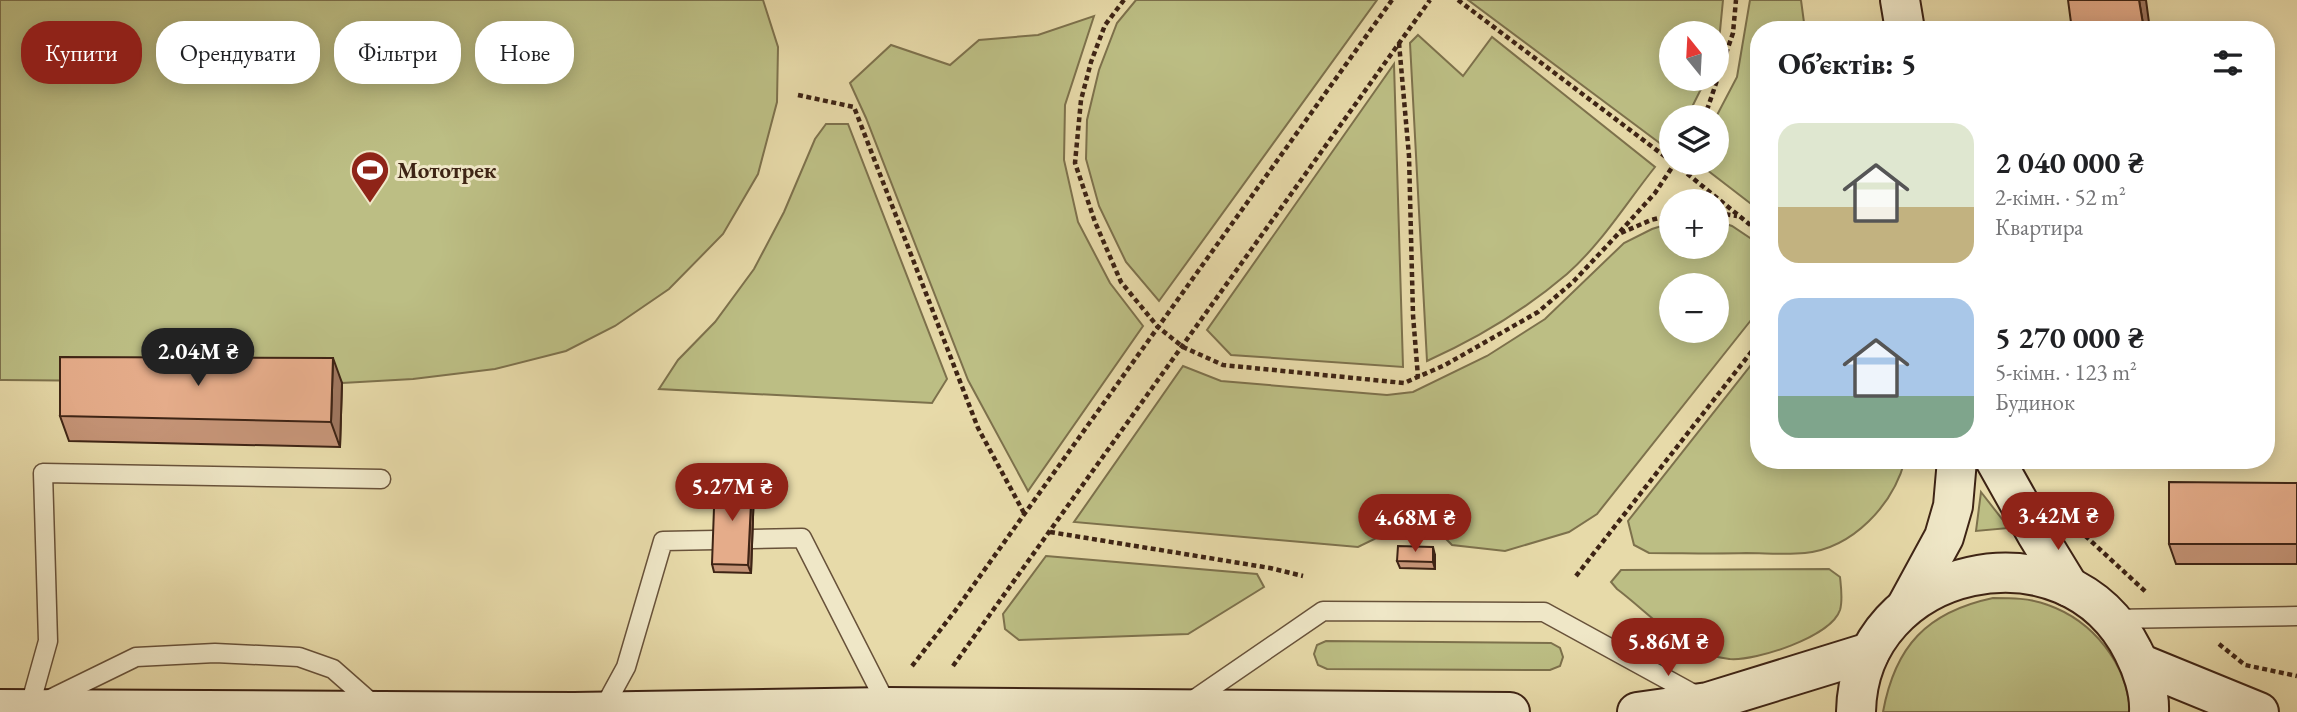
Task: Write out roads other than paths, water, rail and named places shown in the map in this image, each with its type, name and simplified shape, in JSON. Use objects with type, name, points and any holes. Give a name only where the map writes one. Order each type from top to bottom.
[{"type":"main road","points":[[1900,0],[1904,21]]},
{"type":"main road","points":[[1906,607],[1944,537],[1953,506],[1956,469]]},
{"type":"main road","points":[[2001,469],[2069,587]]},
{"type":"main road","points":[[1856,712],[1856,694],[1870,652],[1885,628],[1906,607],[1942,584],[1984,572],[2028,573],[2069,587],[2092,601],[2111,618],[2139,663],[2149,712]]},
{"type":"main road","points":[[1637,712],[1708,702],[1870,652]]},
{"type":"main road","points":[[2139,663],[2259,712]]},
{"type":"main road","points":[[14,709],[602,712],[888,707],[1510,712]]},
{"type":"lane","points":[[14,709],[48,641],[43,473],[381,479]]},
{"type":"lane","points":[[752,539],[802,538],[888,707]]},
{"type":"lane","points":[[602,712],[625,667],[663,541],[716,540]]},
{"type":"lane","points":[[1178,710],[1323,611],[1544,612],[1645,670],[1708,702]]},
{"type":"lane","points":[[2111,618],[2297,616]]},
{"type":"lane","points":[[14,709],[136,657],[215,653],[299,657],[333,669],[380,711]]},
{"type":"place","name":"Мототрек","points":[[370,204]]}]
